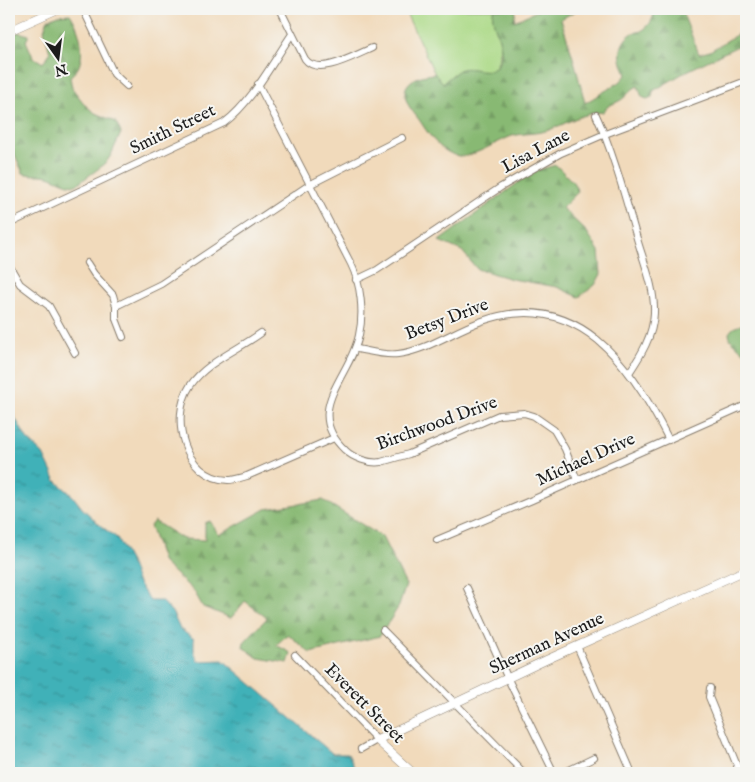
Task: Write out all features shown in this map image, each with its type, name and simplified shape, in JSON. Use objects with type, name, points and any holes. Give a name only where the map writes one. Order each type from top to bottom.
[{"type":"street","points":[[9,31],[58,9]]},
{"type":"street","points":[[83,9],[114,74],[127,86]]},
{"type":"street","points":[[280,9],[305,60],[311,65],[324,67],[372,48]]},
{"type":"street","name":"Smith Street","points":[[9,224],[224,123],[234,115],[258,84],[292,34]]},
{"type":"street","name":"Lisa Lane","points":[[356,280],[376,270],[468,209],[561,153],[605,134],[746,81]]},
{"type":"street","points":[[258,84],[351,264],[359,288],[361,320],[356,349],[327,408],[329,425],[334,438],[246,476],[232,480],[219,478],[210,475],[191,457],[185,446],[180,428],[179,413],[186,392],[208,367],[261,333]]},
{"type":"street","points":[[596,115],[605,134],[645,266],[653,300],[654,315],[650,335],[642,354],[629,373]]},
{"type":"street","points":[[116,306],[161,284],[310,185],[402,138]]},
{"type":"street","points":[[87,263],[112,295],[116,306],[116,319],[123,337]]},
{"type":"street","points":[[9,265],[20,284],[49,306],[75,353]]},
{"type":"street","name":"Betsy Drive","points":[[356,349],[398,354],[418,348],[483,320],[500,316],[525,313],[559,318],[585,331],[610,351],[652,405],[669,440]]},
{"type":"street","name":"Michael Drive","points":[[437,540],[746,405]]},
{"type":"street","name":"Birchwood Drive","points":[[334,438],[348,453],[360,459],[376,463],[409,454],[499,415],[524,413],[534,416],[554,430],[565,449],[577,480]]},
{"type":"street","name":"Sherman Avenue","points":[[361,749],[454,703],[746,570]]},
{"type":"street","points":[[467,588],[508,679],[554,773]]},
{"type":"street","points":[[383,630],[524,773]]},
{"type":"street","points":[[577,646],[632,773]]},
{"type":"street","name":"Everett Street","points":[[295,655],[377,740],[413,773]]},
{"type":"street","points":[[710,688],[709,697],[740,773]]},
{"type":"street","points":[[563,773],[594,758]]},
{"type":"green space","points":[[404,9],[494,9],[493,19],[500,43],[497,65],[489,70],[459,70],[443,83],[435,74]]},
{"type":"green space","points":[[494,9],[516,9],[514,21],[541,9],[579,9],[561,19],[585,103],[620,82],[627,74],[621,59],[623,44],[631,34],[641,31],[649,25],[654,16],[654,9],[681,9],[699,54],[710,51],[746,29],[746,42],[687,71],[653,91],[652,97],[647,99],[642,97],[638,86],[603,112],[581,116],[545,131],[512,136],[478,152],[459,156],[441,147],[432,137],[408,105],[405,93],[406,88],[413,80],[424,75],[435,74],[443,83],[462,69],[485,71],[494,69],[500,58],[501,50],[493,21]]},
{"type":"green space","points":[[70,14],[79,33],[81,47],[78,68],[70,77],[72,88],[86,106],[95,113],[116,122],[121,133],[105,164],[76,185],[48,176],[23,173],[11,146],[9,146],[9,37],[18,32],[29,35],[26,41],[33,57],[43,63],[50,53],[44,30],[48,19]]},
{"type":"green space","points":[[556,165],[573,182],[578,192],[562,208],[587,232],[599,251],[601,274],[595,285],[579,297],[557,287],[512,279],[477,269],[462,251],[439,241],[534,171]]},
{"type":"green space","points":[[746,323],[745,353],[730,339],[729,333],[733,328]]},
{"type":"green space","points":[[323,500],[382,537],[406,585],[399,606],[380,636],[310,653],[288,634],[276,645],[291,653],[288,663],[258,658],[243,647],[244,642],[267,618],[245,601],[231,618],[203,607],[194,591],[163,563],[150,526],[154,521],[183,539],[205,540],[205,523],[210,521],[219,535],[266,509]]},
{"type":"water","points":[[9,407],[27,439],[43,454],[56,481],[101,526],[117,538],[130,562],[137,581],[150,601],[162,601],[172,612],[180,629],[194,639],[194,651],[198,661],[223,660],[333,754],[348,754],[357,773],[9,773]]}]
